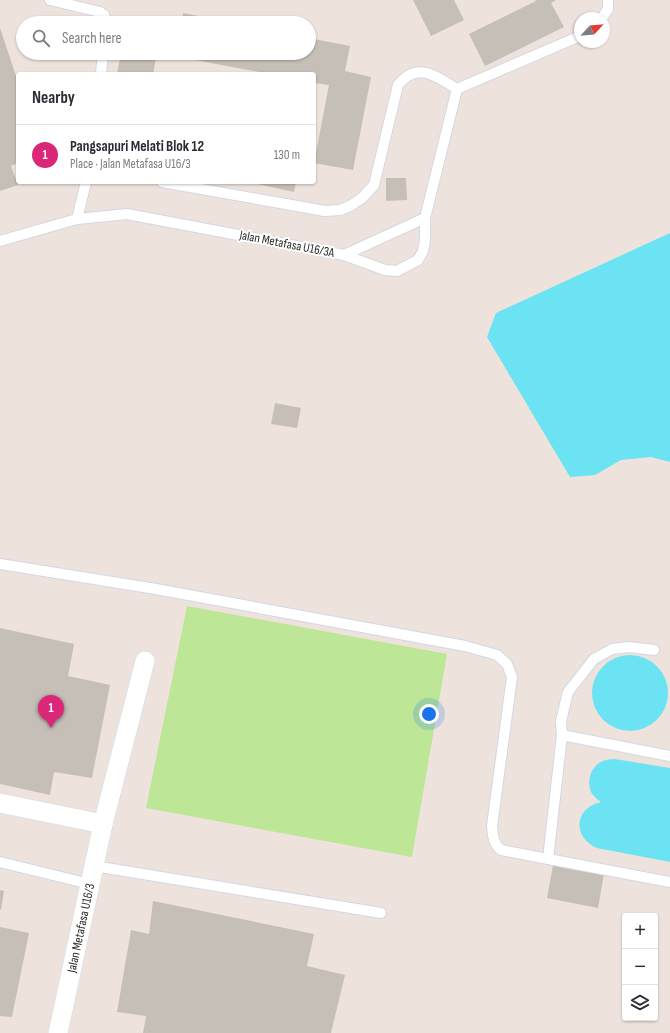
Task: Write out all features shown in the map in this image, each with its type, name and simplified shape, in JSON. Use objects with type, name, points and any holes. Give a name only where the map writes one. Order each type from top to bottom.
[{"type":"street","name":"Jalan Metafasa U16/3","points":[[58,1033],[103,824],[145,661]]},
{"type":"street","points":[[0,803],[103,824]]},
{"type":"lane","points":[[50,0],[100,12],[104,16]]},
{"type":"lane","points":[[606,12],[608,9],[608,0]]},
{"type":"lane","points":[[457,90],[574,39]]},
{"type":"lane","points":[[101,72],[102,60]]},
{"type":"lane","points":[[173,184],[325,211],[340,210],[350,206],[362,198],[374,185],[398,85],[408,76],[416,73],[432,74],[457,90]]},
{"type":"lane","points":[[344,255],[385,270],[397,271],[418,260],[423,251],[425,240],[425,218],[457,90]]},
{"type":"lane","points":[[77,219],[86,184]]},
{"type":"lane","name":"Jalan Metafasa U16/3A","points":[[0,241],[77,219],[127,214],[344,255],[425,218]]},
{"type":"lane","points":[[0,564],[179,593],[465,646],[497,655],[507,664],[512,677],[492,826],[494,842],[501,850],[670,882]]},
{"type":"lane","points":[[548,859],[562,735],[561,721],[568,692],[594,659],[612,648],[629,647],[654,650]]},
{"type":"lane","points":[[562,735],[670,756]]},
{"type":"lane","points":[[0,862],[380,913]]},
{"type":"green space","points":[[187,606],[447,654],[412,857],[146,808]]},
{"type":"water","points":[[670,233],[670,462],[651,457],[621,460],[595,475],[570,477],[487,337],[496,313]]},
{"type":"water","points":[[630,655],[645,658],[657,666],[665,678],[668,693],[665,708],[657,720],[645,728],[630,731],[615,728],[603,720],[595,708],[592,693],[595,678],[603,666],[615,658]]},
{"type":"water","points":[[615,759],[670,768],[670,862],[597,848],[583,837],[580,830],[581,816],[585,810],[592,805],[601,802],[591,791],[589,783],[591,774],[599,763]]},
{"type":"building","points":[[413,0],[454,0],[464,20],[431,36]]},
{"type":"building","points":[[535,0],[556,0],[551,3],[564,27],[485,66],[469,34],[536,1]]},
{"type":"building","points":[[183,13],[198,16],[182,16]]},
{"type":"building","points":[[0,28],[16,76],[16,164],[11,166],[16,184],[18,185],[0,191]]},
{"type":"building","points":[[316,39],[350,46],[345,71],[371,77],[353,170],[316,163],[316,153],[329,85],[316,83],[316,72],[259,72],[195,60],[316,60]]},
{"type":"building","points":[[120,60],[156,60],[153,72],[117,72]]},
{"type":"building","points":[[386,178],[406,178],[407,200],[386,201]]},
{"type":"building","points":[[257,184],[296,184],[294,192]]},
{"type":"building","points":[[275,403],[301,408],[297,428],[271,424]]},
{"type":"building","points":[[0,628],[74,644],[68,676],[110,685],[92,778],[54,772],[50,795],[0,784]]},
{"type":"building","points":[[553,865],[604,874],[598,908],[547,898]]},
{"type":"building","points":[[0,890],[4,891],[1,910],[0,909]]},
{"type":"building","points":[[153,901],[314,934],[307,966],[345,975],[331,1033],[143,1033],[146,1016],[117,1012],[131,930],[149,934]]},
{"type":"building","points":[[0,927],[29,933],[12,1017],[0,1016]]},
{"type":"place","name":"Pangsapuri Melati Blok 12","points":[[51,728]]}]
